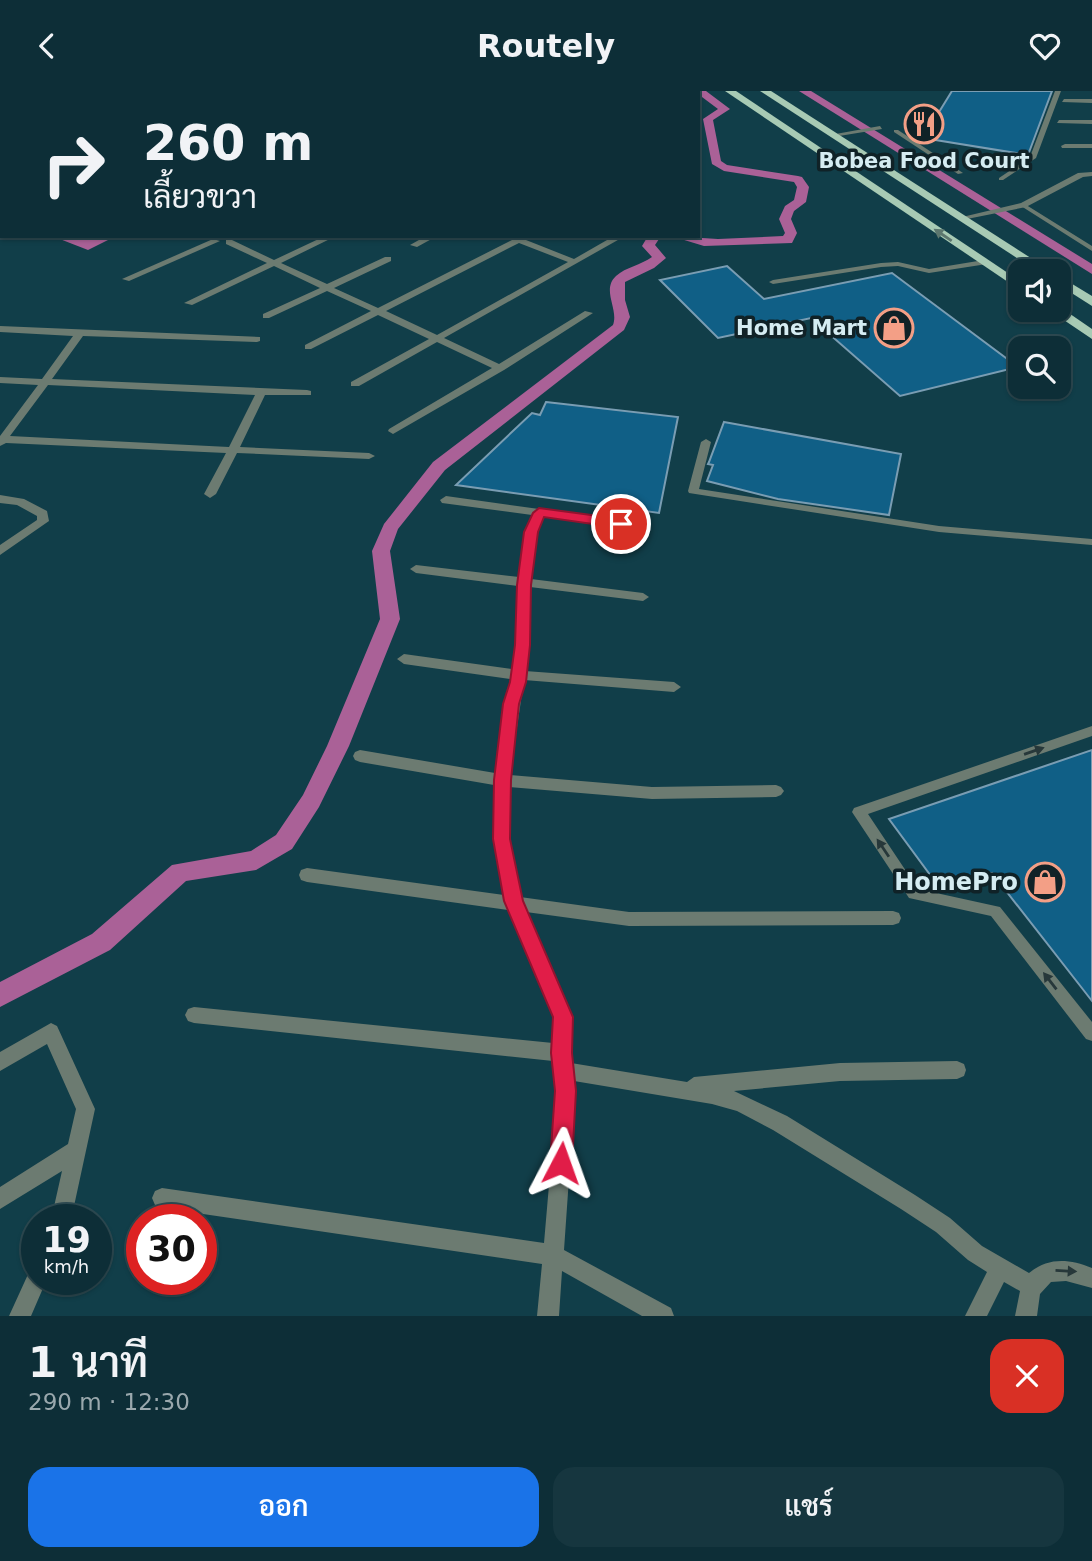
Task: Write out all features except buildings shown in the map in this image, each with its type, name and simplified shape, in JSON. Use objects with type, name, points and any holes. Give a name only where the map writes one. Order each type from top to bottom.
[{"type":"highway","points":[[730,91],[1008,278]]},
{"type":"highway","points":[[765,91],[1026,259]]},
{"type":"highway","points":[[1071,287],[1088,297]]},
{"type":"highway","points":[[1071,321],[1092,335]]},
{"type":"street","points":[[1064,101],[1092,101]]},
{"type":"street","points":[[1059,122],[1092,122]]},
{"type":"street","points":[[1065,146],[1092,146]]},
{"type":"street","points":[[962,218],[1023,205],[1081,175],[1092,174]]},
{"type":"street","points":[[126,279],[215,239],[236,238],[275,263],[500,368]]},
{"type":"street","points":[[189,303],[328,238]]},
{"type":"street","points":[[414,245],[429,238]]},
{"type":"street","points":[[308,347],[524,238],[575,262]]},
{"type":"street","points":[[355,384],[617,238]]},
{"type":"street","points":[[266,316],[388,259]]},
{"type":"street","points":[[393,431],[588,313]]},
{"type":"street","points":[[0,329],[257,339]]},
{"type":"street","points":[[1,440],[80,333]]},
{"type":"street","points":[[0,380],[307,393]]},
{"type":"street","points":[[210,494],[261,392]]},
{"type":"street","points":[[1,440],[369,456]]},
{"type":"street","points":[[0,499],[20,502],[43,514],[43,521],[0,551]]},
{"type":"street","points":[[446,500],[621,524]]},
{"type":"street","points":[[539,513],[531,532],[519,675],[511,704],[502,780],[502,839],[513,901],[563,1017],[566,1091],[548,1316]]},
{"type":"street","points":[[416,569],[643,597]]},
{"type":"street","points":[[404,659],[519,675],[674,687]]},
{"type":"street","points":[[360,756],[502,780],[652,793],[776,791]]},
{"type":"street","points":[[307,875],[513,901],[568,912],[629,919],[893,918]]},
{"type":"street","points":[[194,1016],[563,1062],[740,1102],[780,1123],[908,1202],[1000,1269],[1031,1286]]},
{"type":"street","points":[[0,1062],[51,1032],[86,1109],[65,1204]]},
{"type":"street","points":[[672,1088],[840,1072],[957,1070]]},
{"type":"street","points":[[0,1199],[77,1150]]},
{"type":"street","points":[[162,1198],[553,1255],[663,1316]]},
{"type":"street","points":[[976,1316],[1000,1269]]},
{"type":"street","points":[[1026,1316],[1026,1301],[1031,1286],[1039,1277],[1051,1271],[1079,1272],[1092,1278]]},
{"type":"street","points":[[20,1316],[29,1295]]},
{"type":"lane","points":[[1001,179],[1033,158],[1058,91]]},
{"type":"lane","points":[[833,135],[880,128]]},
{"type":"lane","points":[[896,131],[960,173]]},
{"type":"lane","points":[[1023,205],[1092,249]]},
{"type":"lane","points":[[773,282],[890,264],[929,271],[985,262]]},
{"type":"lane","points":[[706,442],[692,491],[939,530],[1092,542]]},
{"type":"lane","points":[[1092,731],[859,812],[914,894],[995,911],[1092,1034]]},
{"type":"shaded area","points":[[57,238],[112,238],[88,250]]},
{"type":"waterway","points":[[804,91],[1092,270]]},
{"type":"waterway","points":[[684,238],[704,242],[788,240],[791,233],[785,219],[789,209],[800,202],[803,187],[798,179],[724,168],[716,162],[708,119],[725,109],[700,92]]},
{"type":"waterway","points":[[0,995],[101,942],[180,872],[256,860],[284,842],[311,801],[338,746],[390,619],[381,551],[390,528],[439,466],[619,327],[623,317],[616,288],[624,276],[660,258],[648,246],[654,238]]},
{"type":"place","name":"Bobea Food Court","points":[[924,124]]},
{"type":"place","name":"Home Mart","points":[[894,328]]},
{"type":"place","name":"HomePro","points":[[1045,882]]},
{"type":"route","points":[[561,1163],[566,1091],[561,1053],[563,1017],[513,901],[502,839],[502,780],[511,704],[518,682],[523,645],[526,602],[524,585],[531,532],[539,513],[621,524]]}]
